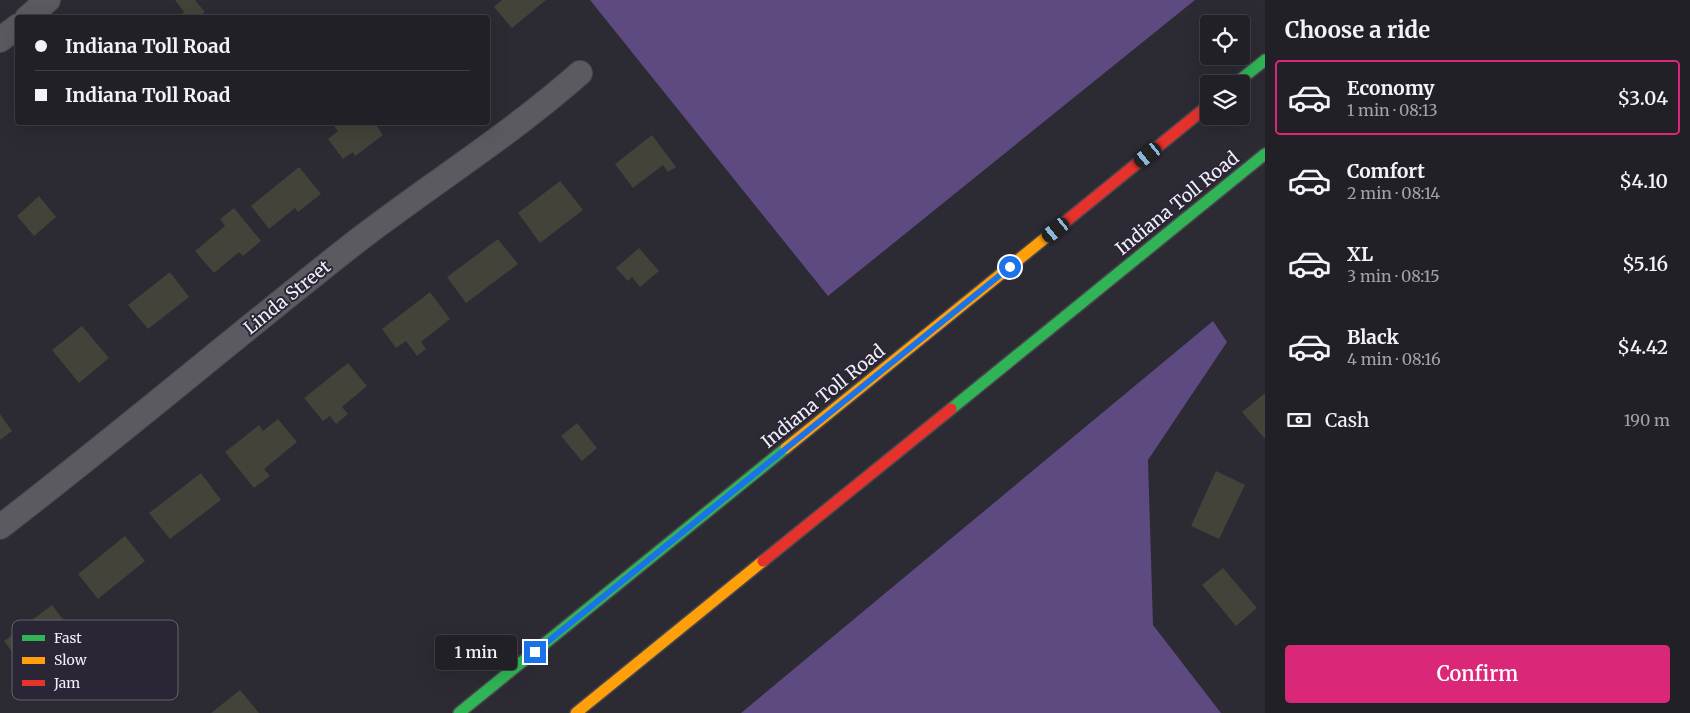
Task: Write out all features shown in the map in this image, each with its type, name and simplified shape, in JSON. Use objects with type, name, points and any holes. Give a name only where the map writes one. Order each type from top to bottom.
[{"type":"highway","points":[[1246,75],[1265,60]]},
{"type":"highway","name":"Indiana Toll Road","points":[[459,713],[1200,112]]},
{"type":"highway","name":"Indiana Toll Road","points":[[576,713],[1265,154]]},
{"type":"street","points":[[30,15],[48,0]]},
{"type":"street","points":[[0,40],[15,28]]},
{"type":"street","name":"Linda Street","points":[[0,528],[411,199],[510,131],[580,73]]},
{"type":"shaded area","points":[[590,0],[1195,0],[828,296]]},
{"type":"shaded area","points":[[1213,321],[1227,342],[1148,460],[1153,625],[1221,713],[741,713]]},
{"type":"building","points":[[175,0],[195,0],[205,12],[202,15],[180,15],[184,12]]},
{"type":"building","points":[[502,0],[546,0],[512,28],[494,7]]},
{"type":"building","points":[[333,125],[376,125],[383,135],[355,156],[353,152],[343,159],[328,139],[338,131]]},
{"type":"building","points":[[652,135],[676,167],[668,172],[663,165],[633,188],[615,164]]},
{"type":"building","points":[[299,167],[321,194],[298,212],[295,208],[269,229],[251,206]]},
{"type":"building","points":[[560,181],[583,210],[540,243],[518,213]]},
{"type":"building","points":[[39,196],[56,217],[34,236],[17,216]]},
{"type":"building","points":[[234,208],[261,241],[243,256],[239,252],[214,273],[195,251],[225,226],[220,219]]},
{"type":"building","points":[[498,239],[518,264],[466,303],[447,277]]},
{"type":"building","points":[[639,248],[659,271],[640,287],[632,277],[628,281],[616,268]]},
{"type":"building","points":[[170,272],[189,297],[148,329],[128,305]]},
{"type":"building","points":[[430,292],[450,319],[421,342],[426,349],[417,356],[406,341],[396,348],[382,329]]},
{"type":"building","points":[[82,326],[109,358],[79,383],[52,350]]},
{"type":"building","points":[[348,363],[367,386],[342,407],[348,414],[336,424],[330,416],[323,421],[304,398]]},
{"type":"building","points":[[1265,393],[1265,439],[1242,412]]},
{"type":"building","points":[[0,414],[12,431],[0,440]]},
{"type":"building","points":[[278,419],[297,442],[264,469],[270,476],[254,488],[225,452],[259,425],[263,431]]},
{"type":"building","points":[[577,423],[597,448],[582,461],[561,436]]},
{"type":"building","points":[[1216,471],[1245,485],[1219,539],[1191,526]]},
{"type":"building","points":[[201,473],[221,500],[170,539],[149,513]]},
{"type":"building","points":[[125,536],[145,561],[98,599],[78,574]]},
{"type":"building","points":[[1223,568],[1257,608],[1236,626],[1202,585]]},
{"type":"building","points":[[52,605],[64,620],[32,620]]},
{"type":"building","points":[[12,635],[12,652],[4,641]]},
{"type":"building","points":[[240,690],[259,713],[211,713]]},
{"type":"traffic: fast","points":[[1246,75],[1265,60]]},
{"type":"traffic: fast","points":[[951,409],[1265,154]]},
{"type":"traffic: fast","points":[[459,713],[786,448]]},
{"type":"traffic: slow","points":[[786,448],[1065,222]]},
{"type":"traffic: slow","points":[[576,713],[763,561]]},
{"type":"traffic: jam","points":[[1065,222],[1200,112]]},
{"type":"traffic: jam","points":[[763,561],[951,409]]},
{"type":"route","points":[[535,652],[1010,267]]}]
